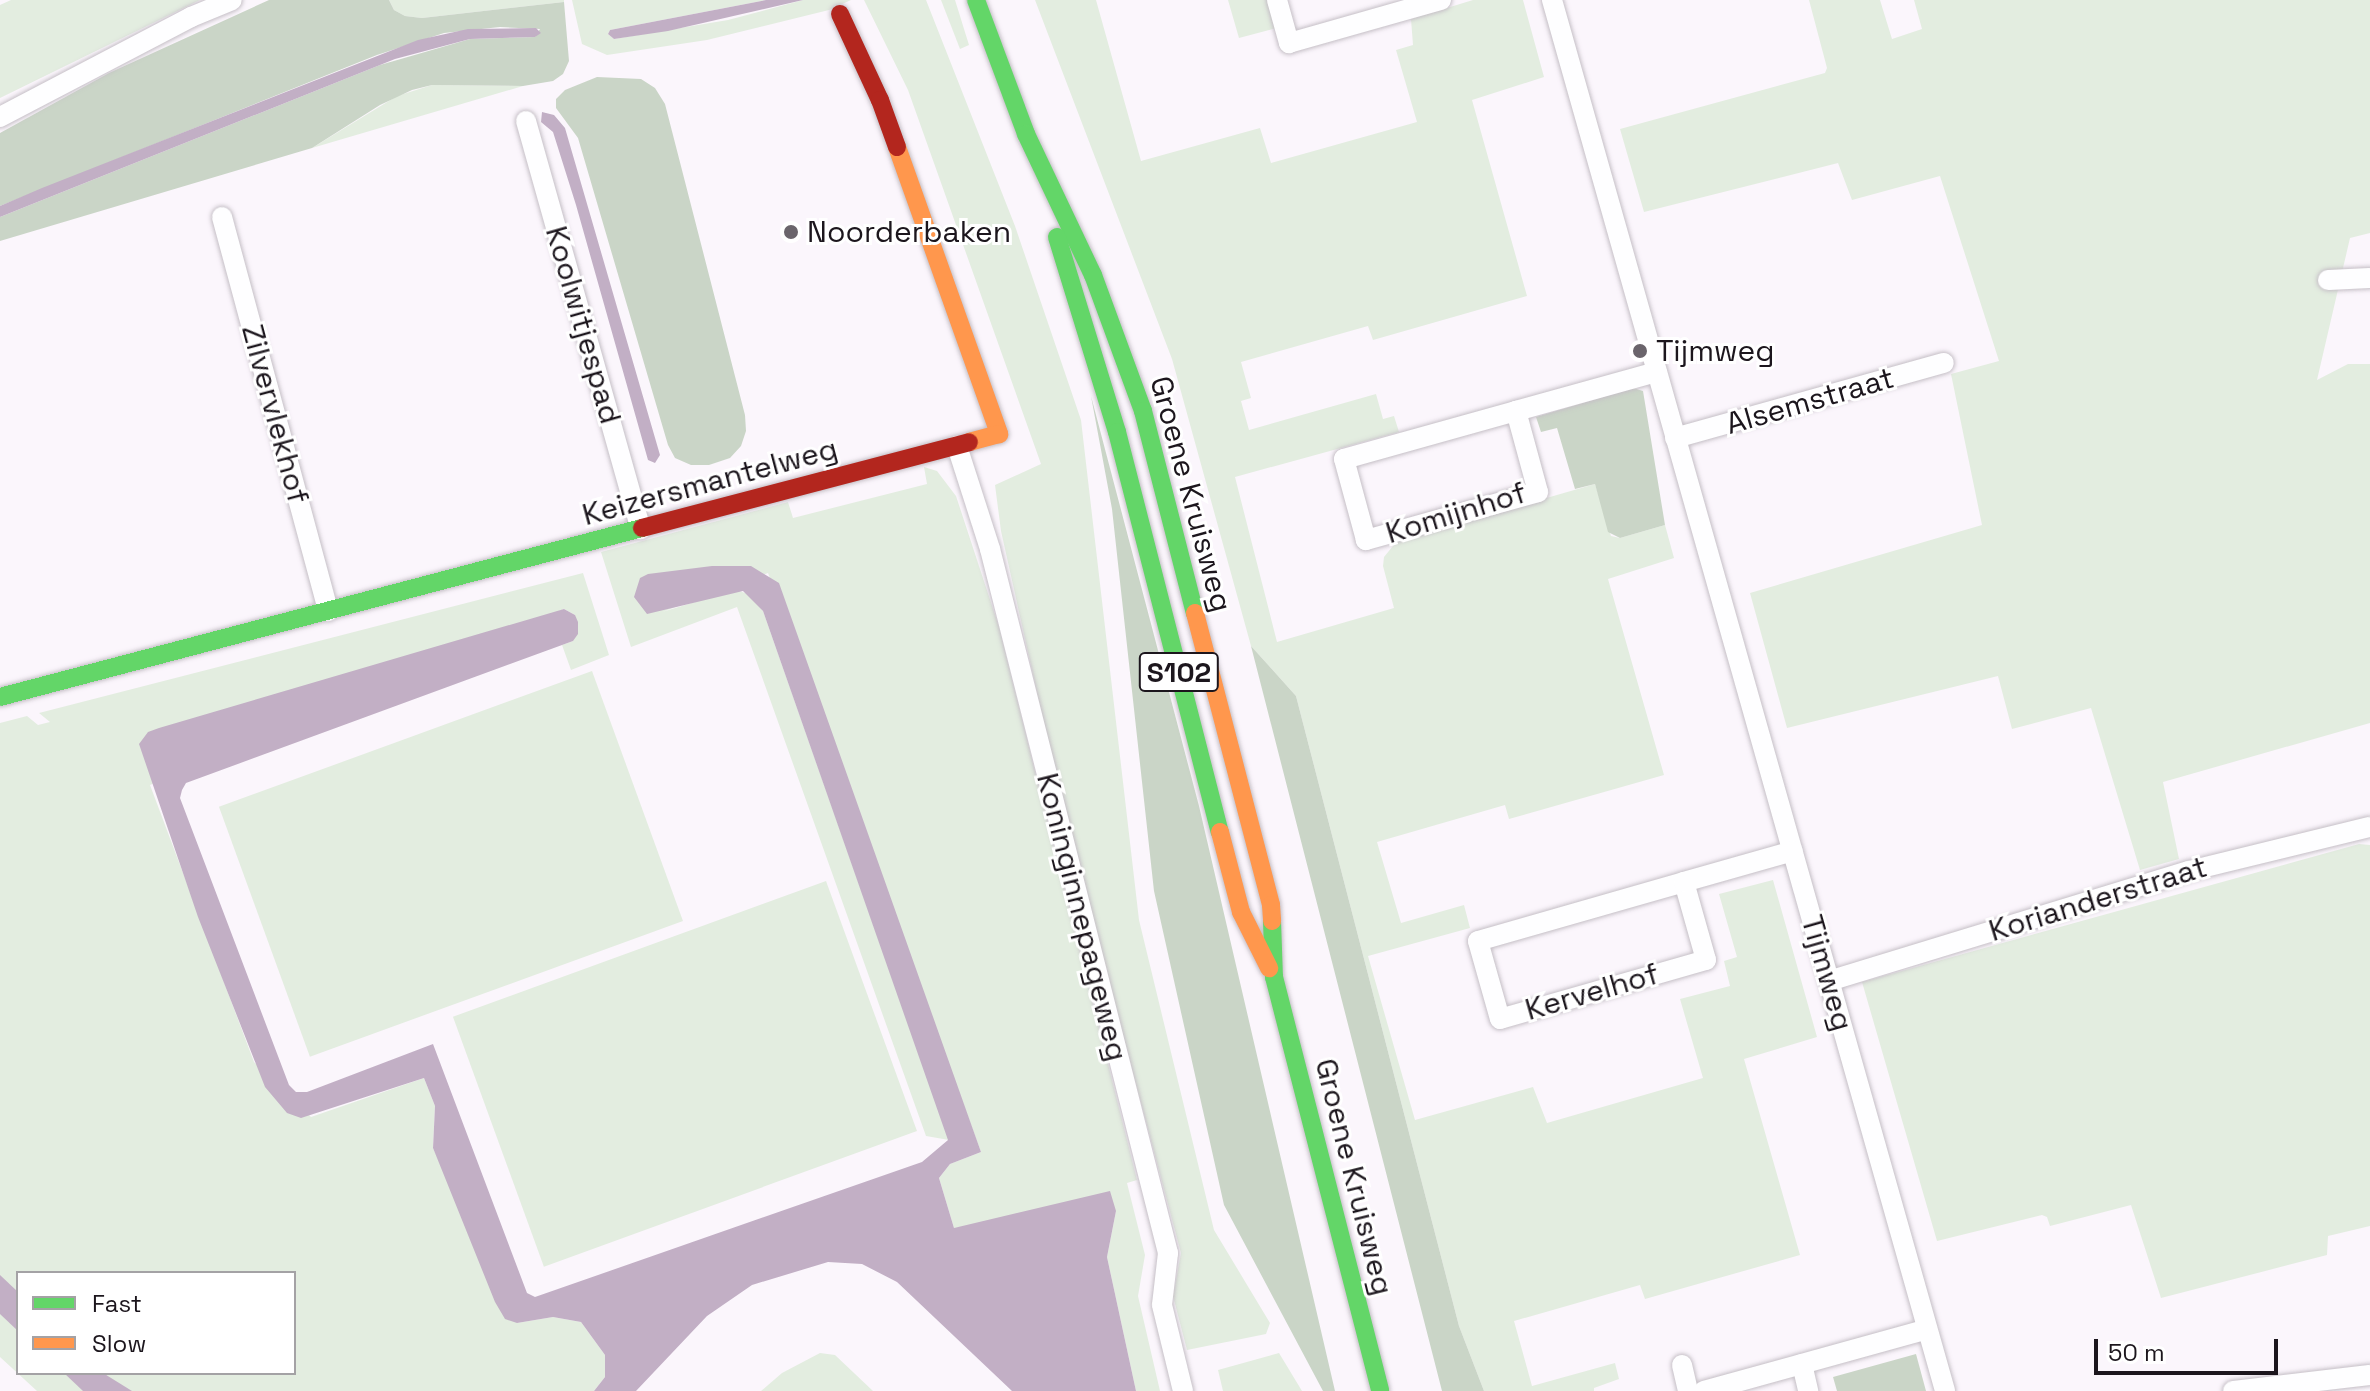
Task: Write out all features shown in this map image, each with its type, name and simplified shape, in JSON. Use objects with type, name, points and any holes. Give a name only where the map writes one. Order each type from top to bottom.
[{"type":"main road","name":"Groene Kruisweg","points":[[976,0],[1026,134],[1117,432],[1241,912],[1274,977]]},
{"type":"main road","name":"Keizersmantelweg","points":[[0,697],[999,434],[880,100],[840,14]]},
{"type":"main road","name":"Groene Kruisweg","points":[[1026,134],[1093,275],[1143,411],[1271,905],[1274,977],[1380,1391]]},
{"type":"street","points":[[0,117],[191,17],[232,0]]},
{"type":"street","points":[[1277,0],[1289,43],[1441,0]]},
{"type":"street","name":"Tijmweg","points":[[1552,0],[1945,1391]]},
{"type":"street","name":"Koolwitjespad","points":[[526,121],[641,529]]},
{"type":"street","name":"Zilvervlekhof","points":[[222,217],[328,611]]},
{"type":"street","points":[[2328,280],[2370,278]]},
{"type":"street","name":"Alsemstraat","points":[[1675,438],[1944,363]]},
{"type":"street","name":"Komijnhof","points":[[1516,411],[1538,492],[1366,540],[1344,459],[1516,411],[1657,372]]},
{"type":"street","name":"Koninginnepageweg","points":[[957,446],[990,549],[1168,1253],[1162,1305],[1183,1391]]},
{"type":"street","name":"Korianderstraat","points":[[1829,981],[2189,871],[2370,827]]},
{"type":"street","name":"Kervelhof","points":[[1684,882],[1706,960],[1500,1019],[1478,941],[1684,882],[1793,851]]},
{"type":"street","points":[[1704,1391],[1927,1329]]},
{"type":"street","points":[[1802,1364],[1808,1391]]},
{"type":"street","points":[[1682,1365],[1688,1391]]},
{"type":"street","points":[[2233,1391],[2370,1375]]},
{"type":"shaded area","points":[[11,0],[200,0],[0,98],[0,5]]},
{"type":"shaded area","points":[[389,0],[564,2],[422,18],[405,16],[394,10]]},
{"type":"shaded area","points":[[572,0],[766,0],[610,30],[608,34],[614,39],[728,20],[803,0],[851,0],[829,10],[707,40],[607,55],[582,44]]},
{"type":"shaded area","points":[[766,0],[803,0],[668,31],[614,39],[608,34],[610,30]]},
{"type":"shaded area","points":[[864,0],[926,0],[1015,226],[1081,420],[1139,920],[1214,1230],[1270,1323],[1266,1334],[1187,1350],[1173,1296],[1181,1253],[1064,814],[1001,531],[995,485],[1041,464],[908,90]]},
{"type":"shaded area","points":[[941,0],[955,0],[969,45],[960,49]]},
{"type":"shaded area","points":[[1035,0],[1096,0],[1141,161],[1260,128],[1271,163],[1417,122],[1396,50],[1413,45],[1411,19],[1473,0],[1523,0],[1544,77],[1472,100],[1527,296],[1373,340],[1368,326],[1241,362],[1251,398],[1241,401],[1249,430],[1376,394],[1383,419],[1394,416],[1399,432],[1235,477],[1277,642],[1394,608],[1383,566],[1384,557],[1397,541],[1595,484],[1611,536],[1620,538],[1665,525],[1674,558],[1608,579],[1664,775],[1509,819],[1505,805],[1377,842],[1401,923],[1464,905],[1470,928],[1368,956],[1415,1120],[1533,1087],[1547,1123],[1703,1078],[1680,999],[1730,986],[1724,961],[1737,957],[1719,894],[1773,880],[1817,1037],[1744,1059],[1800,1255],[1645,1299],[1640,1285],[1514,1321],[1532,1386],[1615,1363],[1619,1379],[1594,1388],[1594,1391],[1484,1391],[1459,1326],[1296,696],[1251,646],[1172,359]]},
{"type":"shaded area","points":[[1228,0],[1269,0],[1277,28],[1239,38]]},
{"type":"shaded area","points":[[1809,0],[1880,0],[1892,39],[1922,29],[1914,0],[2370,0],[2370,233],[2350,238],[2317,380],[2348,364],[2370,364],[2370,723],[2163,782],[2179,859],[2140,870],[2091,708],[2012,729],[1998,676],[1787,728],[1750,593],[1982,525],[1951,374],[1999,361],[1940,176],[1852,200],[1838,163],[1644,212],[1620,129],[1825,73],[1827,68]]},
{"type":"shaded area","points":[[536,28],[541,33],[535,37],[470,39],[395,59],[0,217],[0,206],[42,188],[418,40],[468,29]]},
{"type":"shaded area","points":[[432,85],[523,86],[312,148],[397,96]]},
{"type":"shaded area","points":[[542,112],[554,115],[565,128],[660,455],[655,463],[648,460],[576,205],[553,132],[541,122]]},
{"type":"shaded area","points":[[924,467],[937,471],[956,496],[999,627],[1137,1180],[1127,1183],[1145,1255],[1138,1296],[1160,1391],[1136,1391],[1107,1257],[1116,1211],[954,1228],[939,1178],[950,1164],[981,1152],[768,573],[662,612],[735,590],[749,594],[763,611],[949,1140],[926,1136],[737,607],[631,647],[601,552],[788,502],[793,518],[927,484]]},
{"type":"shaded area","points":[[712,566],[751,566],[779,583],[981,1152],[950,1164],[939,1178],[954,1228],[1110,1191],[1116,1211],[1107,1257],[1136,1391],[1012,1391],[897,1282],[862,1264],[828,1262],[752,1285],[707,1316],[636,1391],[594,1391],[605,1377],[605,1355],[581,1322],[553,1317],[517,1323],[505,1319],[495,1302],[433,1148],[435,1106],[424,1078],[301,1118],[287,1113],[265,1087],[198,917],[139,744],[148,732],[159,728],[564,609],[575,615],[578,622],[578,634],[573,641],[186,783],[180,798],[289,1085],[296,1092],[307,1092],[433,1044],[527,1293],[535,1297],[922,1162],[948,1140],[763,611],[743,591],[647,614],[634,597],[640,578],[648,574]]},
{"type":"shaded area","points":[[583,573],[609,655],[571,670],[562,645],[573,641],[575,615],[564,609],[150,785],[254,1062],[311,1117],[424,1078],[435,1106],[433,1148],[517,1323],[553,1317],[581,1322],[605,1355],[605,1377],[594,1391],[37,1391],[20,1375],[296,1375],[296,1271],[16,1271],[16,1372],[0,1357],[0,723],[27,716],[38,725],[50,722],[39,713]]},
{"type":"shaded area","points":[[592,671],[683,921],[310,1057],[219,807]]},
{"type":"shaded area","points":[[2359,844],[2370,845],[2370,1226],[2328,1236],[2327,1255],[2161,1298],[2131,1205],[2050,1226],[2047,1217],[2042,1215],[1937,1241],[1862,982]]},
{"type":"shaded area","points":[[826,881],[917,1131],[544,1267],[453,1017]]},
{"type":"shaded area","points":[[0,1275],[16,1290],[16,1329],[0,1314]]},
{"type":"shaded area","points":[[820,1353],[835,1355],[873,1391],[761,1391],[782,1373]]},
{"type":"shaded area","points":[[1279,1353],[1302,1391],[1223,1391],[1218,1370]]},
{"type":"shaded area","points":[[66,1375],[106,1375],[132,1391],[83,1391]]},
{"type":"green space","points":[[269,0],[389,0],[394,10],[405,16],[422,18],[564,2],[569,61],[563,74],[553,81],[523,86],[432,85],[412,90],[380,105],[312,148],[0,241],[0,217],[380,65],[470,39],[535,37],[540,29],[500,27],[444,33],[377,55],[0,206],[0,133],[109,73]]},
{"type":"green space","points":[[597,77],[641,79],[655,88],[665,104],[745,415],[746,431],[741,446],[730,458],[709,465],[691,465],[675,458],[668,445],[578,138],[556,108],[556,99],[565,90]]},
{"type":"green space","points":[[1633,388],[1643,391],[1665,525],[1620,538],[1608,532],[1595,484],[1575,489],[1557,428],[1541,432],[1536,417]]},
{"type":"green space","points":[[1091,396],[1199,806],[1335,1391],[1323,1391],[1224,1205],[1154,891],[1112,509]]},
{"type":"green space","points":[[1251,646],[1296,696],[1459,1326],[1484,1391],[1442,1391]]},
{"type":"green space","points":[[1916,1354],[1926,1391],[1837,1391],[1833,1377]]},
{"type":"traffic: fast","points":[[976,0],[1026,134],[1093,275],[1143,411],[1195,613]]},
{"type":"traffic: fast","points":[[1057,237],[1117,432],[1220,832]]},
{"type":"traffic: fast","points":[[0,697],[642,528]]},
{"type":"traffic: fast","points":[[1272,921],[1274,977],[1380,1391]]},
{"type":"traffic: slow","points":[[897,147],[999,434],[969,442]]},
{"type":"traffic: slow","points":[[1195,613],[1271,905],[1272,921]]},
{"type":"traffic: slow","points":[[1220,832],[1241,912],[1269,968]]},
{"type":"traffic: jam","points":[[840,14],[880,100],[897,147]]},
{"type":"traffic: jam","points":[[642,528],[969,442]]},
{"type":"place","name":"Noorderbaken","points":[[791,232]]},
{"type":"place","name":"Tijmweg","points":[[1640,351]]}]
